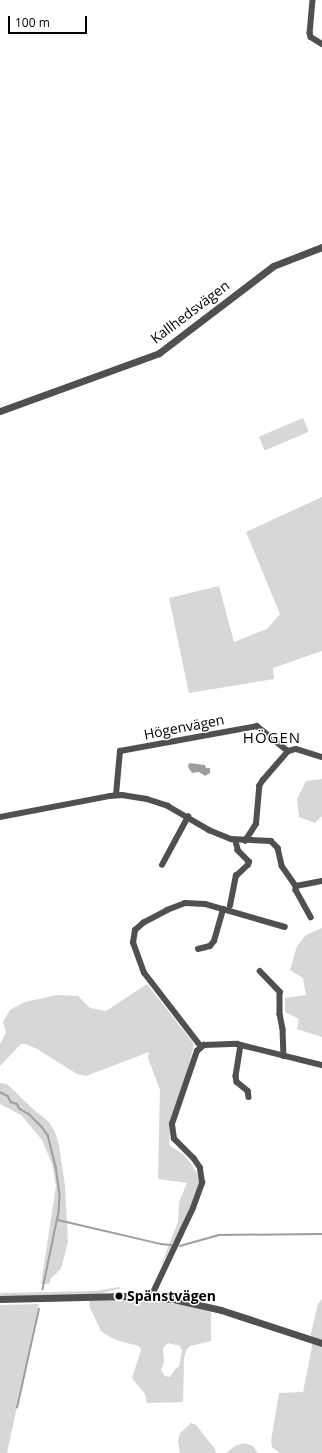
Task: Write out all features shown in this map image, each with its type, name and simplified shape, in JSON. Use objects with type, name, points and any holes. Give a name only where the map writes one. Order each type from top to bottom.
[{"type":"street","points":[[313,0],[310,34],[311,37],[322,44]]},
{"type":"street","name":"Kallhedsvägen","points":[[0,411],[159,352],[273,266],[322,247]]},
{"type":"street","name":"Högenvägen","points":[[116,795],[120,751],[257,726],[288,751]]},
{"type":"street","points":[[244,841],[256,824],[260,786],[263,780],[288,751],[296,749],[322,757]]},
{"type":"street","points":[[0,817],[116,795],[151,800],[168,806],[209,830],[235,840],[264,840],[271,841],[277,845],[282,866],[296,886],[296,890],[311,917]]},
{"type":"street","points":[[162,865],[188,817]]},
{"type":"street","points":[[230,906],[236,876],[248,865],[249,862],[238,851],[235,840]]},
{"type":"street","points":[[296,886],[322,881]]},
{"type":"street","points":[[201,1047],[148,980],[135,952],[133,936],[135,930],[143,923],[177,905],[193,902],[285,927]]},
{"type":"street","points":[[198,949],[210,946],[214,940],[222,909]]},
{"type":"street","points":[[260,971],[280,992],[280,1014],[283,1029],[284,1056]]},
{"type":"street","points":[[151,1297],[193,1208],[202,1183],[200,1168],[194,1158],[174,1139],[172,1124],[175,1111],[185,1091],[195,1055],[204,1045],[241,1045],[322,1065]]},
{"type":"street","points":[[241,1045],[236,1076],[237,1082],[248,1091],[249,1098]]},
{"type":"street","points":[[0,1299],[119,1296],[151,1297],[183,1301],[209,1307],[322,1343]]},
{"type":"shaded area","points":[[303,418],[309,432],[265,451],[259,437]]},
{"type":"shaded area","points":[[322,497],[322,651],[273,668],[274,679],[189,693],[169,598],[219,586],[234,642],[267,629],[280,614],[246,532]]},
{"type":"shaded area","points":[[189,763],[205,765],[206,768],[210,768],[210,773],[205,776],[199,772],[192,773],[188,767]]},
{"type":"shaded area","points":[[322,779],[322,816],[315,823],[299,817],[297,799],[306,781]]},
{"type":"shaded area","points":[[322,928],[322,1037],[297,1029],[299,1019],[285,1012],[285,998],[306,995],[303,978],[290,970],[297,946],[306,935]]},
{"type":"shaded area","points":[[147,984],[194,1044],[184,1086],[171,1119],[169,1145],[184,1155],[192,1165],[197,1173],[199,1184],[185,1219],[159,1270],[178,1222],[179,1202],[187,1183],[158,1179],[160,1090],[148,1058],[149,1052],[86,1076],[77,1074],[37,1049],[26,1044],[21,1044],[0,1066],[0,1044],[6,1033],[3,1022],[10,1010],[25,1002],[57,995],[78,996],[90,1008],[106,1011]]},
{"type":"shaded area","points":[[0,1083],[7,1084],[48,1121],[55,1132],[59,1145],[65,1186],[68,1242],[61,1269],[51,1278],[49,1284],[41,1284],[56,1186],[52,1164],[42,1140],[21,1115],[0,1104]]},
{"type":"shaded area","points":[[119,1287],[122,1288],[99,1294],[0,1297],[0,1293],[96,1291]]},
{"type":"shaded area","points":[[322,1299],[322,1453],[280,1453],[272,1447],[271,1441],[279,1393],[303,1392],[312,1347],[311,1333],[318,1304]]},
{"type":"shaded area","points":[[89,1300],[144,1300],[184,1305],[211,1312],[211,1341],[190,1346],[186,1350],[184,1358],[183,1402],[147,1403],[145,1394],[132,1378],[141,1350],[139,1346],[119,1341],[101,1331],[90,1308]],"holes":[[[168,1343],[180,1346],[182,1350],[179,1367],[176,1368],[170,1377],[165,1376],[161,1370],[164,1362],[163,1348]]]},
{"type":"shaded area","points":[[39,1304],[7,1453],[0,1453],[0,1305]]},
{"type":"shaded area","points":[[191,1423],[196,1425],[215,1449],[216,1453],[180,1453],[178,1442],[180,1433]]},
{"type":"shaded area","points":[[244,1443],[253,1446],[258,1453],[226,1453],[235,1446]]},
{"type":"waterway","points":[[0,1092],[8,1096],[11,1102],[17,1104],[20,1109],[29,1114],[42,1127],[48,1135],[56,1166],[60,1195],[59,1212],[43,1289]]},
{"type":"waterway","points":[[58,1220],[171,1245]]},
{"type":"waterway","points":[[180,1246],[219,1235],[322,1234]]},
{"type":"waterway","points":[[17,1408],[39,1309]]},
{"type":"place","name":"Spänstvägen","points":[[119,1296]]},
{"type":"district","name":"HÖGEN","points":[[272,738]]}]
